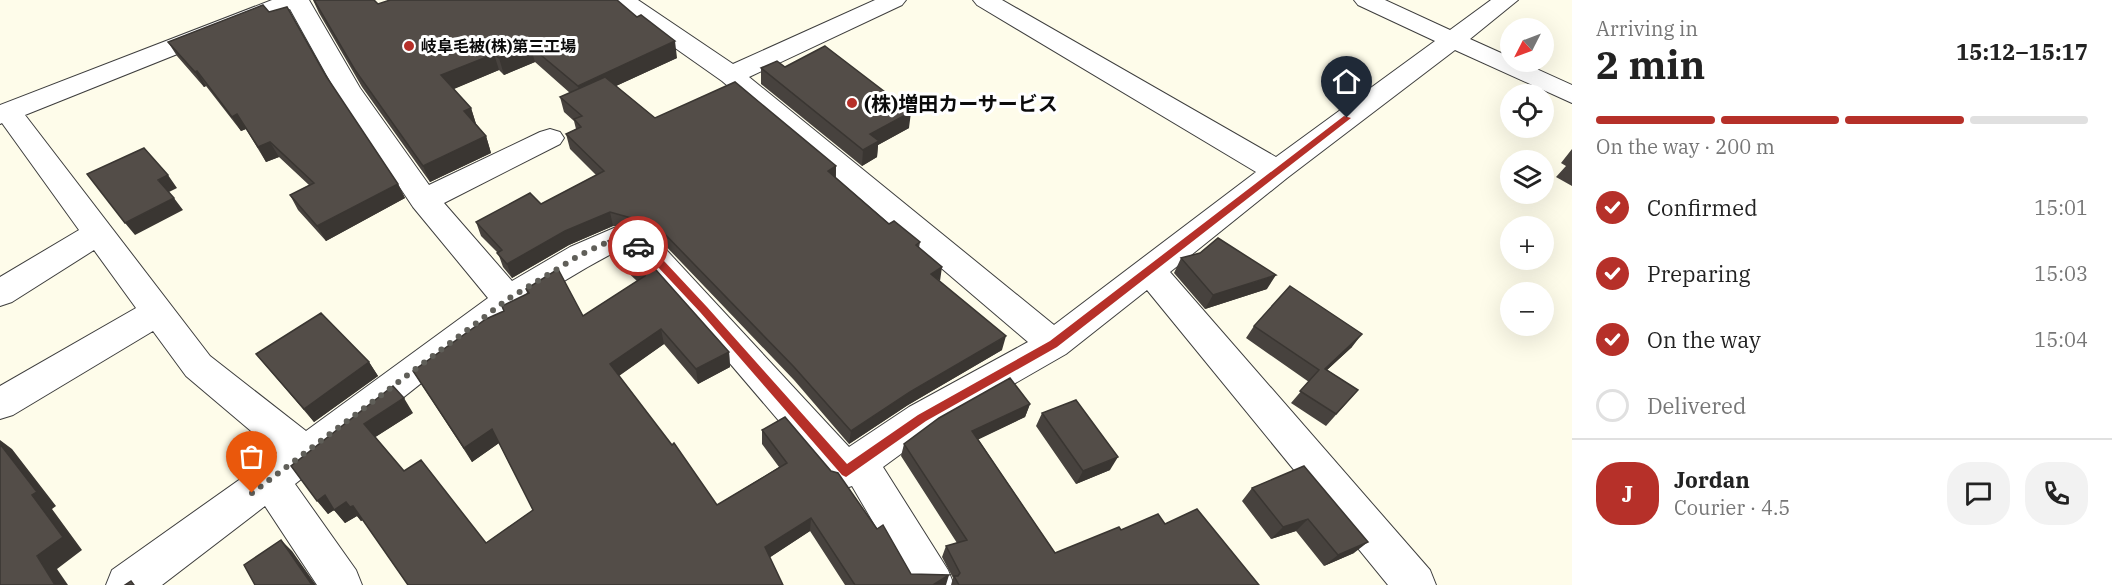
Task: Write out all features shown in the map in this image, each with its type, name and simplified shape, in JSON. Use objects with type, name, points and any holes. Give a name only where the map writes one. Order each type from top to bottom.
[{"type":"street","points":[[306,454],[198,366],[4,113],[295,0],[348,90],[424,200],[508,299]]},
{"type":"street","points":[[622,0],[731,75],[1054,344]]},
{"type":"street","points":[[731,75],[894,0]]},
{"type":"street","points":[[985,0],[1277,171]]},
{"type":"street","points":[[1366,0],[1572,95]]},
{"type":"street","points":[[128,585],[306,454],[508,299],[580,255],[614,239],[647,249],[846,471],[922,418],[1054,344],[1277,171],[1506,0]]},
{"type":"street","points":[[424,200],[550,138]]},
{"type":"street","points":[[0,293],[98,233]]},
{"type":"street","points":[[1150,271],[1414,585]]},
{"type":"street","points":[[0,404],[158,312]]},
{"type":"street","points":[[859,462],[933,585]]},
{"type":"street","points":[[270,480],[341,585]]},
{"type":"building","points":[[314,0],[374,0],[378,4],[390,0],[617,0],[637,17],[641,15],[675,41],[578,86],[530,46],[499,58],[494,54],[441,75],[471,108],[464,111],[486,136],[423,166],[355,70]]},
{"type":"building","points":[[263,5],[269,12],[287,7],[326,76],[398,184],[317,226],[290,195],[314,183],[270,142],[258,147],[237,114],[232,117],[197,71],[195,72],[168,42]]},
{"type":"building","points":[[825,46],[911,112],[870,134],[879,141],[863,150],[761,68],[777,61],[785,67]]},
{"type":"building","points":[[605,77],[655,118],[735,82],[836,166],[828,171],[889,224],[894,221],[920,242],[916,245],[942,267],[931,274],[1006,336],[910,392],[851,431],[794,367],[656,225],[610,212],[565,231],[507,264],[497,253],[502,250],[476,222],[530,193],[541,204],[604,171],[566,134],[581,127],[574,119],[582,116],[560,97]]},
{"type":"building","points":[[144,148],[168,175],[158,180],[174,198],[125,223],[87,174]]},
{"type":"building","points":[[614,238],[632,243],[729,352],[696,369],[661,329],[610,364],[672,445],[674,443],[717,505],[787,463],[762,430],[785,417],[831,471],[838,473],[877,529],[883,525],[911,574],[949,575],[933,585],[855,585],[811,518],[765,547],[783,585],[408,585],[353,506],[350,507],[346,502],[334,510],[325,495],[317,501],[291,466],[393,386],[404,398],[364,424],[404,471],[421,460],[486,543],[533,510],[492,429],[464,448],[413,371],[486,319],[504,311],[502,306],[529,293],[526,289],[558,269],[583,316],[645,276],[608,241]]},
{"type":"building","points":[[1218,238],[1276,275],[1213,295],[1181,258],[1200,253]]},
{"type":"building","points":[[1290,286],[1362,334],[1325,369],[1358,390],[1336,414],[1300,391],[1319,370],[1254,326]]},
{"type":"building","points":[[321,313],[369,362],[304,409],[256,354]]},
{"type":"building","points":[[1010,378],[1030,404],[972,431],[1055,553],[1119,527],[1121,530],[1158,514],[1165,524],[1197,509],[1259,585],[959,585],[954,576],[960,573],[946,546],[967,540],[904,444],[939,418]]},
{"type":"building","points":[[1076,400],[1118,457],[1083,471],[1042,413]]},
{"type":"building","points":[[0,444],[37,492],[32,495],[63,537],[37,556],[55,585],[0,585]]},
{"type":"building","points":[[1304,466],[1368,542],[1338,555],[1308,519],[1283,527],[1252,488]]},
{"type":"building","points":[[281,540],[312,585],[255,585],[244,565]]},
{"type":"way so far","points":[[252,493],[508,299],[580,255],[614,239],[638,246]]},
{"type":"place","name":"岐阜毛被(株)第三工場","points":[[409,46]]},
{"type":"place","name":"(株)増田カーサービス","points":[[852,103]]},
{"type":"route","points":[[638,246],[647,249],[704,310],[846,471],[922,418],[1054,344],[1347,118]]}]
